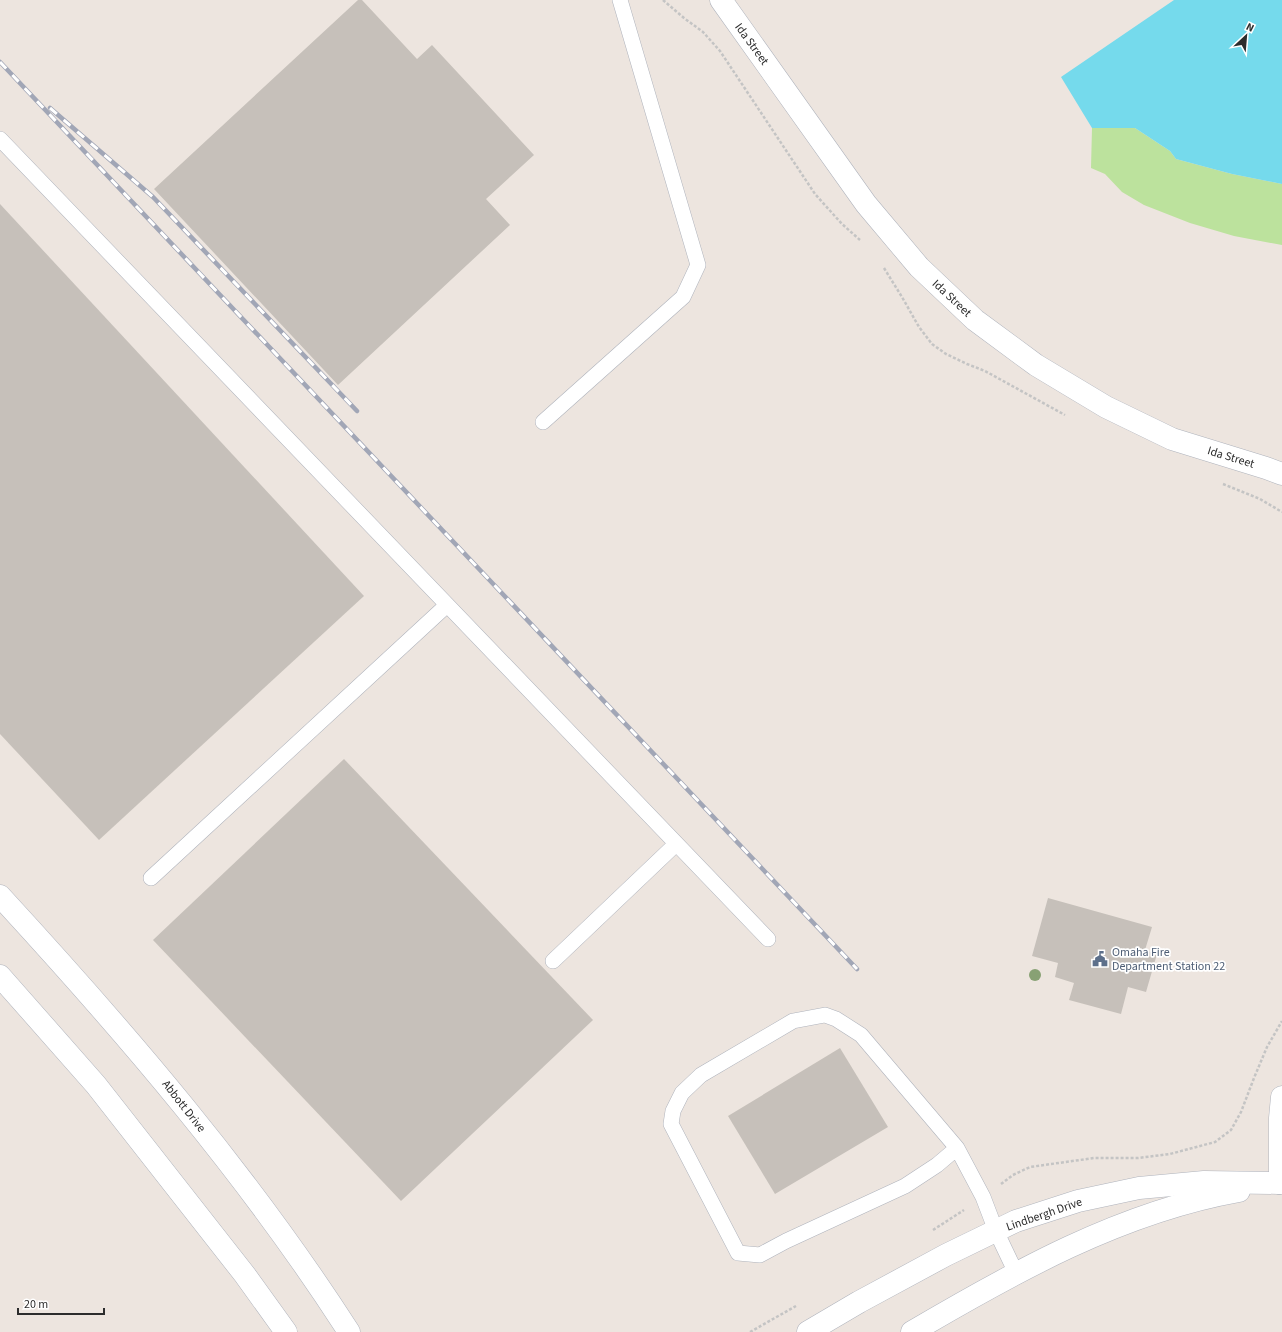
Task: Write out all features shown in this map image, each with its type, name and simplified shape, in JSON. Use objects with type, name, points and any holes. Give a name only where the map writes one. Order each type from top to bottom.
[{"type":"street","name":"Ida Street","points":[[720,0],[866,204],[919,267],[975,320],[1036,365],[1106,407],[1172,439],[1282,474]]},
{"type":"street","name":"Abbott Drive","points":[[0,896],[65,966],[156,1071],[249,1188],[324,1292],[349,1332]]},
{"type":"street","points":[[0,976],[96,1085],[244,1275],[286,1332]]},
{"type":"street","points":[[912,1332],[1035,1262],[1089,1237],[1153,1213],[1220,1194],[1281,1183],[1280,1118],[1282,1097]]},
{"type":"street","name":"Lindbergh Drive","points":[[808,1332],[866,1298],[946,1255],[1016,1221],[1078,1201],[1139,1188],[1204,1182],[1281,1183]]},
{"type":"lane","points":[[543,422],[683,297],[698,265],[620,0]]},
{"type":"lane","points":[[0,139],[768,939]]},
{"type":"lane","points":[[152,878],[447,606]]},
{"type":"lane","points":[[553,961],[676,844]]},
{"type":"lane","points":[[957,1148],[937,1165],[904,1186],[786,1241],[760,1255],[738,1253],[671,1124],[672,1111],[682,1092],[701,1076],[793,1021],[825,1015],[836,1018],[861,1035],[957,1148],[984,1197],[996,1231],[1016,1273]]},
{"type":"green space","points":[[1092,128],[1135,128],[1170,151],[1176,159],[1232,174],[1282,184],[1282,245],[1234,236],[1190,223],[1144,205],[1122,192],[1105,174],[1091,168]]},
{"type":"water","points":[[1174,0],[1282,0],[1282,184],[1232,174],[1176,159],[1170,151],[1135,128],[1092,128],[1061,77]]},
{"type":"building","points":[[358,0],[362,0],[417,59],[432,45],[534,155],[486,199],[510,225],[338,385],[154,189]]},
{"type":"building","points":[[0,204],[364,596],[99,840],[0,734]]},
{"type":"building","points":[[344,759],[593,1020],[401,1201],[153,940]]},
{"type":"building","name":"Omaha Fire Department Station 22","points":[[1048,898],[1152,927],[1145,950],[1157,954],[1146,992],[1128,987],[1121,1014],[1069,1000],[1074,983],[1055,977],[1058,963],[1032,956]]},
{"type":"building","points":[[840,1048],[888,1127],[775,1194],[728,1116]]},
{"type":"railway","points":[[0,62],[857,969]]},
{"type":"railway","points":[[50,108],[153,197],[357,411]]},
{"type":"place","name":"Omaha Fire Department Station 22","points":[[1100,959]]}]
